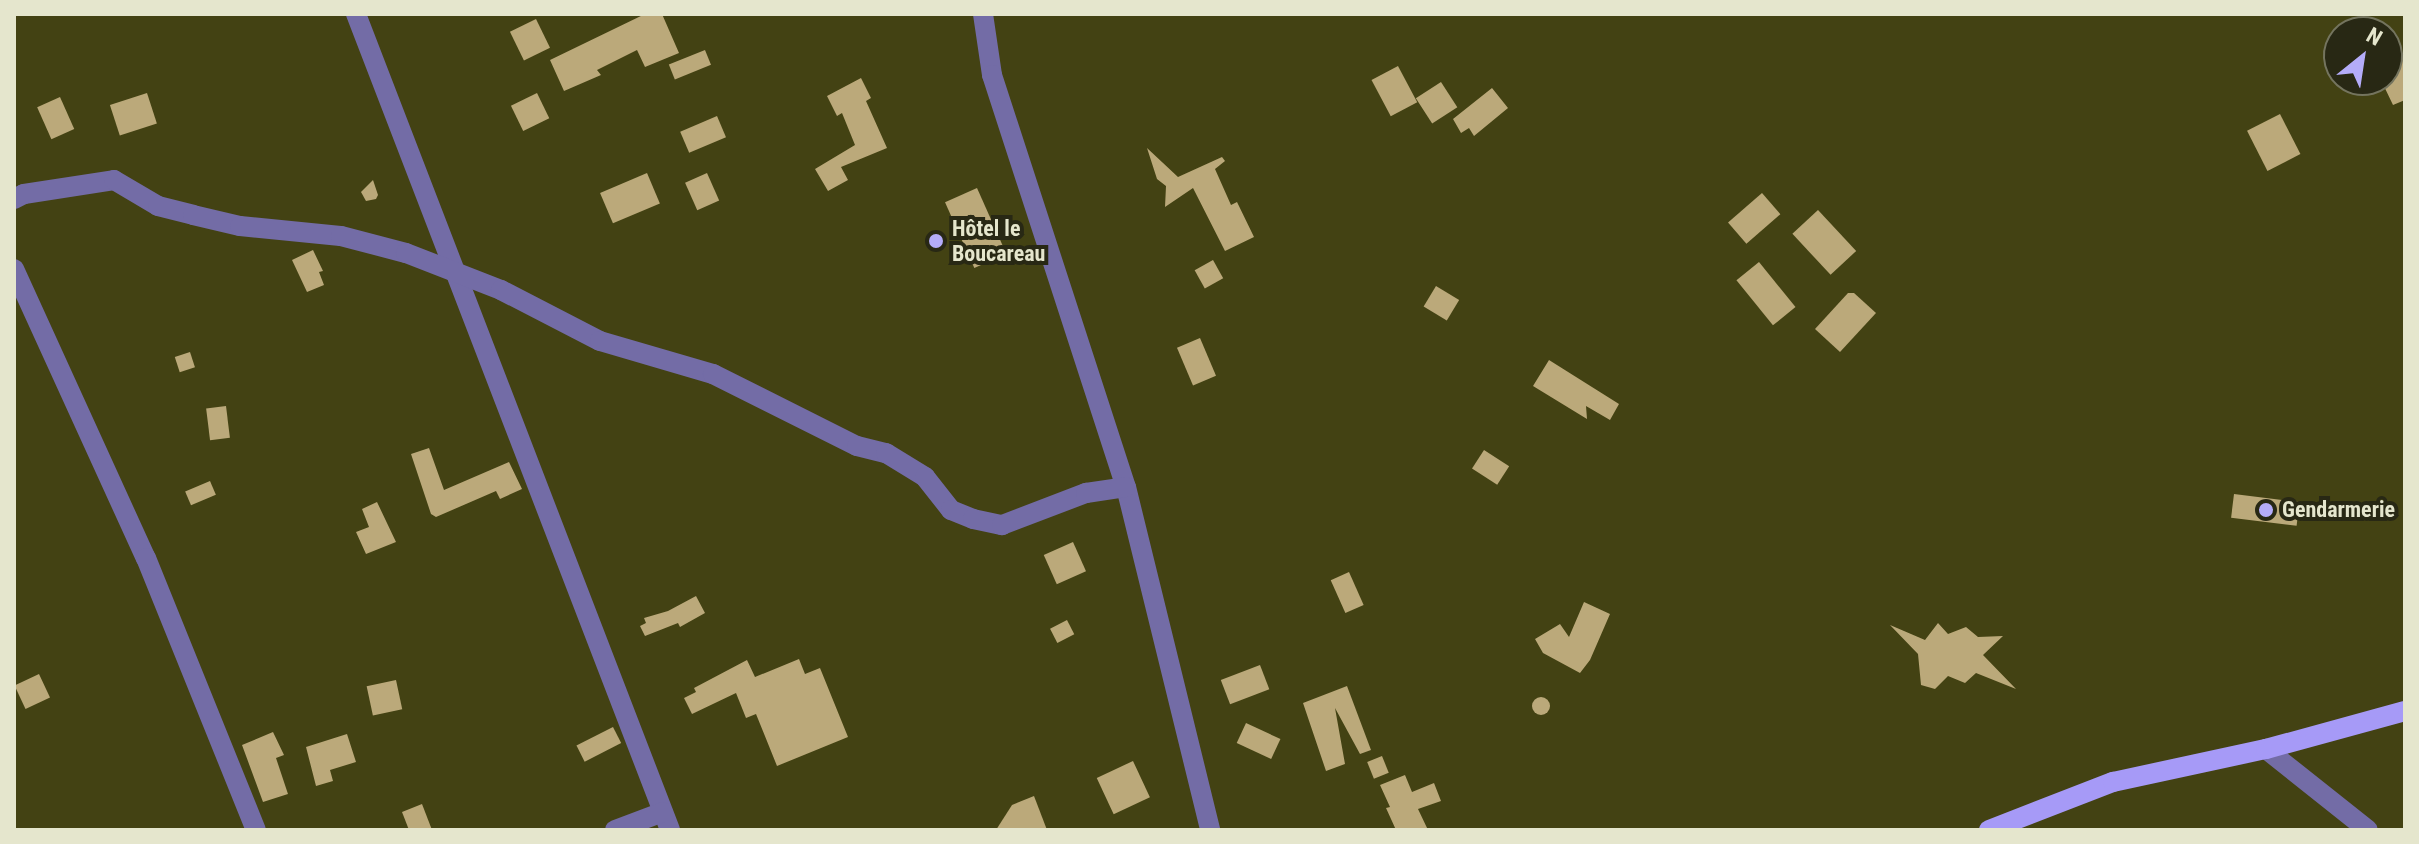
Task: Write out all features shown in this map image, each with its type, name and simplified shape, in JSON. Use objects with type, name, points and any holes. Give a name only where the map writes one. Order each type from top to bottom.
[{"type":"main road","points":[[1989,830],[2113,782],[2266,749],[2405,711]]},
{"type":"street","points":[[356,14],[451,269],[666,821],[615,830]]},
{"type":"street","points":[[978,16],[992,75],[1126,487],[1210,830]]},
{"type":"street","points":[[14,199],[24,194],[114,180],[158,206],[240,226],[341,236],[451,269],[600,341],[713,374],[857,446],[886,453],[925,477],[951,510],[973,519],[1002,525],[1086,493],[1126,487]]},
{"type":"street","points":[[14,269],[146,558],[256,830]]},
{"type":"street","points":[[2266,749],[2368,830]]},
{"type":"building","points":[[645,14],[662,14],[679,53],[645,67],[637,50],[597,70],[601,75],[564,91],[550,60]]},
{"type":"building","points":[[536,19],[550,48],[524,60],[510,32]]},
{"type":"building","points":[[705,50],[711,65],[675,79],[669,65]]},
{"type":"building","points":[[2403,54],[2405,100],[2393,105],[2389,96],[2403,96]]},
{"type":"building","points":[[1398,66],[1417,102],[1391,116],[1372,80]]},
{"type":"building","points":[[861,78],[871,98],[866,101],[887,148],[841,167],[848,180],[828,191],[815,169],[855,145],[842,113],[837,116],[827,96]]},
{"type":"building","points":[[1441,82],[1457,107],[1432,123],[1416,98]]},
{"type":"building","points":[[1492,88],[1508,108],[1474,136],[1469,128],[1461,133],[1453,119]]},
{"type":"building","points":[[147,93],[157,123],[120,135],[110,105]]},
{"type":"building","points":[[537,93],[549,118],[523,131],[511,106]]},
{"type":"building","points":[[60,97],[74,129],[51,139],[37,107]]},
{"type":"building","points":[[2280,114],[2300,154],[2267,171],[2247,131]]},
{"type":"building","points":[[717,116],[726,137],[689,153],[680,132]]},
{"type":"building","points":[[1147,148],[1178,177],[1222,157],[1225,161],[1215,169],[1231,205],[1237,202],[1254,237],[1225,251],[1193,188],[1165,207],[1166,186],[1157,179]]},
{"type":"building","points":[[647,173],[660,203],[613,223],[600,193]]},
{"type":"building","points":[[707,173],[719,200],[697,210],[685,183]]},
{"type":"building","points":[[373,180],[378,195],[376,199],[366,201],[361,192]]},
{"type":"building","points":[[977,188],[1006,254],[974,268],[945,202]]},
{"type":"building","points":[[1762,193],[1780,214],[1746,244],[1728,223]]},
{"type":"building","points":[[1818,210],[1856,251],[1831,275],[1792,234]]},
{"type":"building","points":[[313,250],[323,271],[319,272],[324,285],[307,292],[292,260]]},
{"type":"building","points":[[1213,260],[1223,278],[1205,289],[1195,270]]},
{"type":"building","points":[[1759,262],[1796,307],[1773,325],[1736,280]]},
{"type":"building","points":[[1436,286],[1459,300],[1447,320],[1424,307]]},
{"type":"building","points":[[1848,293],[1854,293],[1876,313],[1840,352],[1815,329]]},
{"type":"building","points":[[1200,338],[1216,376],[1193,386],[1177,348]]},
{"type":"building","points":[[190,352],[195,367],[180,372],[175,357]]},
{"type":"building","points":[[1549,360],[1619,404],[1610,420],[1586,406],[1587,419],[1533,386]]},
{"type":"building","points":[[226,406],[230,438],[210,440],[206,408]]},
{"type":"building","points":[[429,448],[444,490],[509,462],[522,489],[500,499],[496,491],[436,517],[431,514],[411,454]]},
{"type":"building","points":[[1484,450],[1509,466],[1497,485],[1472,468]]},
{"type":"building","points":[[210,481],[216,495],[191,505],[185,492]]},
{"type":"building","name":"Gendarmerie","points":[[2234,494],[2300,502],[2297,526],[2231,518]]},
{"type":"building","points":[[377,502],[396,542],[366,554],[356,532],[369,527],[362,509]]},
{"type":"building","points":[[1073,542],[1086,571],[1057,584],[1044,555]]},
{"type":"building","points":[[1349,572],[1364,605],[1345,613],[1331,580]]},
{"type":"building","points":[[696,596],[705,613],[680,627],[678,623],[645,636],[640,626],[646,623],[644,618],[668,611]]},
{"type":"building","points":[[1584,602],[1610,614],[1590,660],[1580,673],[1543,653],[1535,639],[1560,624],[1569,637]]},
{"type":"building","points":[[1067,620],[1074,634],[1057,643],[1050,629]]},
{"type":"building","points":[[1938,623],[1948,634],[1966,627],[1978,637],[2003,636],[1983,655],[2016,689],[1976,673],[1965,683],[1948,676],[1935,689],[1921,685],[1918,654],[1890,625],[1925,640]]},
{"type":"building","points":[[799,659],[805,674],[820,668],[848,737],[777,766],[756,714],[746,718],[736,693],[692,714],[684,698],[696,692],[694,688],[747,660],[755,677]]},
{"type":"building","points":[[1260,665],[1269,689],[1230,704],[1221,680]]},
{"type":"building","points":[[39,674],[50,698],[26,709],[15,685]]},
{"type":"building","points":[[396,680],[402,709],[373,716],[367,686]]},
{"type":"building","points":[[1347,686],[1371,750],[1360,754],[1335,708],[1345,764],[1326,771],[1303,703]]},
{"type":"building","points":[[1541,697],[1550,706],[1541,715],[1532,706]]},
{"type":"building","points":[[1246,723],[1280,739],[1271,759],[1237,743]]},
{"type":"building","points":[[613,727],[621,743],[585,762],[576,746]]},
{"type":"building","points":[[273,732],[284,755],[276,758],[288,794],[263,802],[242,745]]},
{"type":"building","points":[[347,734],[356,762],[330,770],[333,781],[316,786],[306,747]]},
{"type":"building","points":[[1382,756],[1389,773],[1374,779],[1367,762]]},
{"type":"building","points":[[1133,761],[1150,797],[1114,814],[1097,778]]},
{"type":"building","points":[[1405,775],[1412,792],[1434,783],[1441,801],[1418,809],[1428,830],[1396,830],[1386,808],[1390,807],[1380,785]]},
{"type":"building","points":[[1034,796],[1047,830],[996,830],[1012,805]]},
{"type":"building","points":[[422,804],[432,830],[409,830],[402,812]]},
{"type":"place","name":"Hôtel le Boucareau","points":[[936,241]]},
{"type":"place","name":"Gendarmerie","points":[[2266,510]]}]
